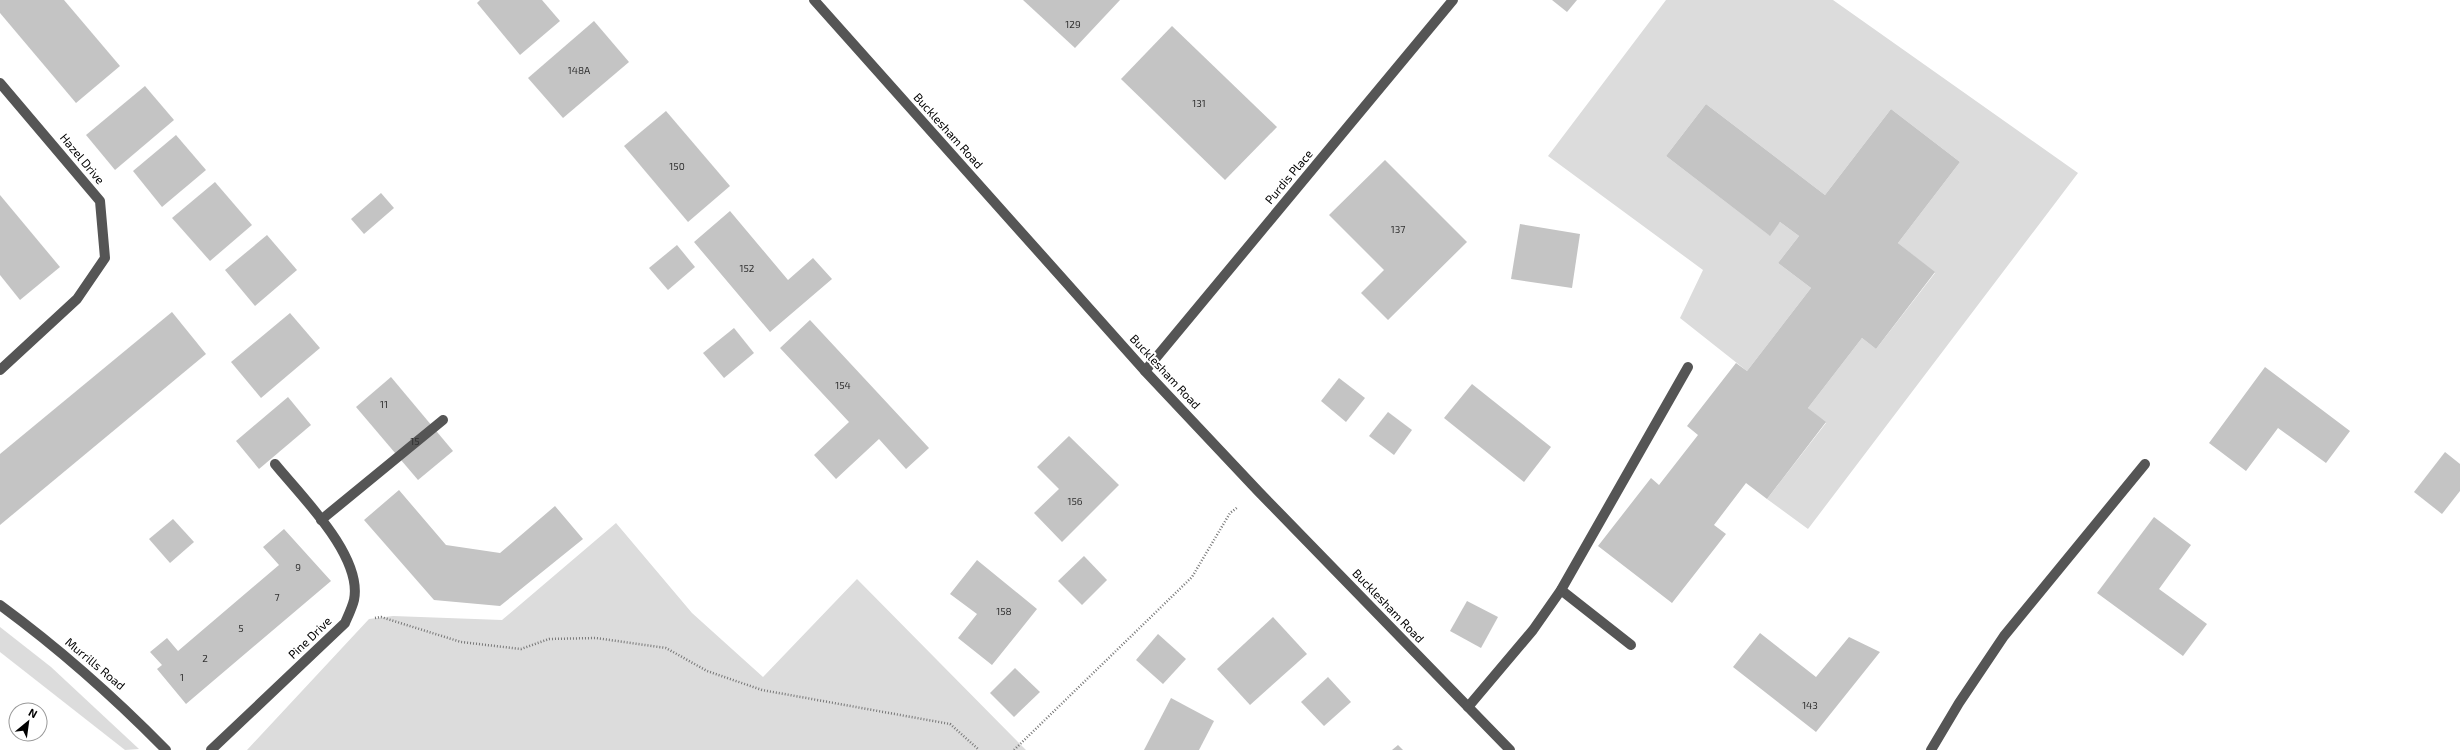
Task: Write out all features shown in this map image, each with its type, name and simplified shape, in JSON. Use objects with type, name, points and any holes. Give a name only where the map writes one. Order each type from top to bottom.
[{"type":"street","name":"Bucklesham Road","points":[[814,0],[1145,371],[1258,491],[1510,750]]},
{"type":"street","name":"Purdis Place","points":[[1145,371],[1453,0]]},
{"type":"street","name":"Hazel Drive","points":[[0,83],[100,201],[105,258],[77,299],[0,370]]},
{"type":"street","points":[[1468,707],[1533,630],[1561,590],[1688,367]]},
{"type":"street","points":[[321,520],[442,420]]},
{"type":"street","name":"Pine Drive","points":[[211,750],[345,623],[354,600],[352,568],[338,542],[275,464]]},
{"type":"street","points":[[1931,750],[1959,703],[2004,636],[2145,464]]},
{"type":"street","points":[[1561,590],[1631,646]]},
{"type":"street","name":"Murrills Road","points":[[0,605],[30,627],[114,697],[166,750]]},
{"type":"path","points":[[1014,750],[1192,577],[1230,513],[1258,491]]},
{"type":"path","points":[[345,623],[381,618],[461,642],[521,649],[549,639],[596,638],[666,648],[707,671],[762,690],[950,724],[979,750]]},
{"type":"shaded area","points":[[1666,0],[1833,0],[2078,173],[1808,529],[1767,499],[1826,423],[1808,408],[1862,338],[1876,349],[1935,273],[1898,243],[1960,162],[1891,109],[1825,195],[1706,104],[1666,156],[1769,235],[1780,222],[1799,236],[1778,263],[1811,288],[1747,371],[1680,318],[1703,270],[1548,156]]},
{"type":"shaded area","points":[[616,523],[692,613],[763,677],[857,579],[1026,750],[247,750],[369,619],[393,616],[502,620]]},
{"type":"shaded area","points":[[0,627],[51,667],[139,749],[125,750],[0,652]]},
{"type":"building","points":[[0,0],[64,0],[120,66],[76,103],[0,13]]},
{"type":"building","points":[[480,0],[542,0],[560,21],[520,55],[477,3]]},
{"type":"building","points":[[1023,0],[1120,0],[1075,48]]},
{"type":"building","points":[[1552,0],[1577,0],[1567,12]]},
{"type":"building","points":[[594,21],[629,62],[563,118],[528,78]]},
{"type":"building","points":[[1172,26],[1277,127],[1225,180],[1121,79]]},
{"type":"building","points":[[145,86],[174,120],[115,170],[86,135]]},
{"type":"building","points":[[1706,104],[1825,195],[1891,109],[1960,162],[1898,243],[1935,272],[1876,349],[1862,338],[1808,408],[1826,422],[1767,499],[1746,483],[1714,525],[1726,534],[1672,603],[1598,546],[1651,478],[1659,485],[1698,435],[1687,426],[1736,363],[1747,371],[1811,288],[1778,263],[1799,236],[1780,222],[1770,236],[1666,156]]},
{"type":"building","points":[[666,111],[730,186],[688,222],[624,146]]},
{"type":"building","points":[[176,135],[206,170],[162,207],[133,171]]},
{"type":"building","points":[[1385,160],[1467,242],[1388,320],[1361,293],[1384,270],[1329,215]]},
{"type":"building","points":[[215,182],[252,225],[210,261],[172,218]]},
{"type":"building","points":[[381,193],[394,208],[364,234],[351,219]]},
{"type":"building","points":[[0,195],[60,267],[20,300],[0,275]]},
{"type":"building","points":[[730,211],[788,280],[813,258],[832,279],[770,332],[694,242]]},
{"type":"building","points":[[1520,224],[1580,234],[1572,288],[1511,279]]},
{"type":"building","points":[[267,235],[297,270],[255,306],[225,270]]},
{"type":"building","points":[[677,245],[695,267],[668,290],[649,268]]},
{"type":"building","points":[[172,312],[206,354],[0,525],[0,454]]},
{"type":"building","points":[[290,313],[320,348],[261,398],[231,362]]},
{"type":"building","points":[[810,320],[929,448],[906,469],[879,439],[836,479],[814,455],[849,422],[780,348]]},
{"type":"building","points":[[734,328],[754,353],[724,378],[703,353]]},
{"type":"building","points":[[2265,367],[2350,431],[2326,463],[2278,428],[2246,471],[2209,443]]},
{"type":"building","points":[[391,377],[453,451],[418,480],[356,407]]},
{"type":"building","points":[[1339,378],[1365,398],[1346,422],[1321,401]]},
{"type":"building","points":[[1472,384],[1551,447],[1524,482],[1444,418]]},
{"type":"building","points":[[288,397],[311,425],[259,469],[236,441]]},
{"type":"building","points":[[1388,412],[1412,430],[1394,455],[1369,436]]},
{"type":"building","points":[[1069,436],[1119,485],[1062,542],[1034,513],[1059,489],[1037,467]]},
{"type":"building","points":[[2445,452],[2460,464],[2460,491],[2442,514],[2414,492]]},
{"type":"building","points":[[399,490],[446,545],[500,553],[555,506],[583,539],[500,606],[434,600],[364,520]]},
{"type":"building","points":[[2154,517],[2191,545],[2159,589],[2207,624],[2183,656],[2097,593]]},
{"type":"building","points":[[173,519],[194,542],[170,563],[149,539]]},
{"type":"building","points":[[284,529],[331,581],[186,704],[157,669],[162,665],[150,652],[167,638],[178,651],[279,565],[263,547]]},
{"type":"building","points":[[1084,556],[1107,580],[1082,605],[1058,581]]},
{"type":"building","points":[[977,560],[1037,609],[992,665],[958,638],[977,614],[950,594]]},
{"type":"building","points":[[1467,601],[1498,617],[1481,648],[1450,631]]},
{"type":"building","points":[[1273,617],[1307,654],[1250,705],[1217,669]]},
{"type":"building","points":[[1760,633],[1816,677],[1849,637],[1880,652],[1816,732],[1733,667]]},
{"type":"building","points":[[1158,634],[1186,659],[1163,684],[1136,660]]},
{"type":"building","points":[[1015,668],[1040,692],[1014,717],[990,693]]},
{"type":"building","points":[[1328,677],[1351,702],[1324,726],[1301,702]]},
{"type":"building","points":[[1171,698],[1214,721],[1199,750],[1144,750]]},
{"type":"building","points":[[1398,745],[1403,750],[1392,750]]}]
